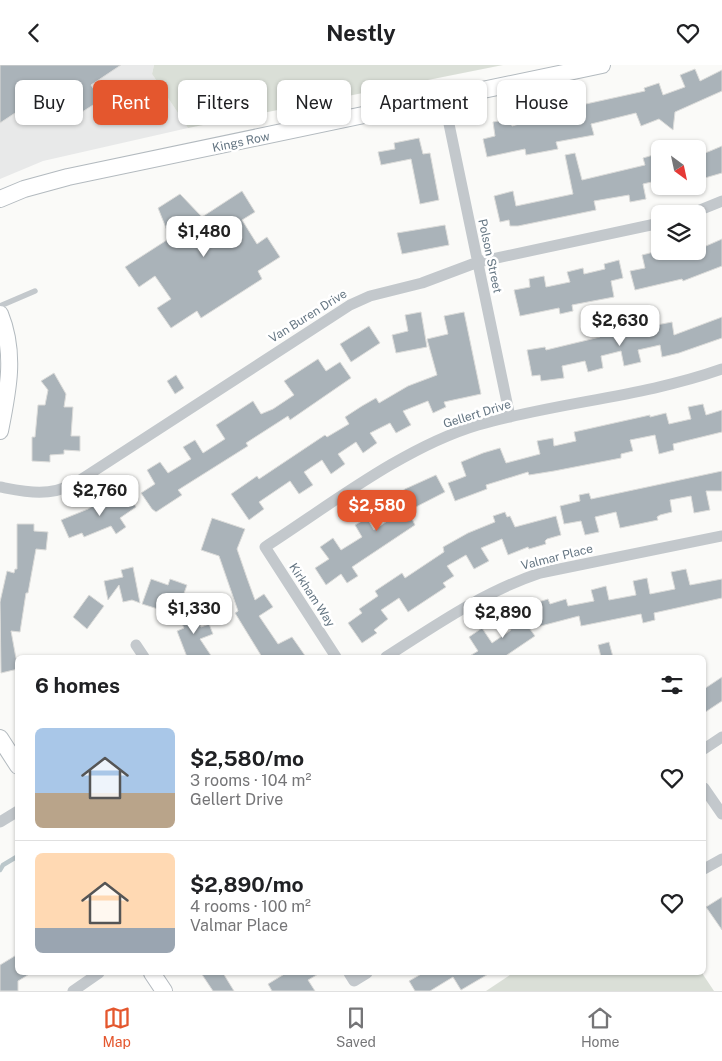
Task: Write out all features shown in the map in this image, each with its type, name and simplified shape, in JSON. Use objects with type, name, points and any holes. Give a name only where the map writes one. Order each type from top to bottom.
[{"type":"main road","name":"Kings Row","points":[[487,90],[602,65]]},
{"type":"main road","name":"Kings Row","points":[[0,199],[24,189],[68,177],[361,117]]},
{"type":"main road","points":[[0,314],[8,342],[10,364],[9,384],[0,431]]},
{"type":"main road","points":[[0,738],[15,761]]},
{"type":"main road","points":[[153,975],[164,991]]},
{"type":"street","name":"Polson Street","points":[[449,125],[510,417]]},
{"type":"street","points":[[706,208],[722,201]]},
{"type":"street","name":"Van Buren Drive","points":[[0,487],[36,494],[62,490],[350,305],[375,294],[422,283],[478,262],[651,225]]},
{"type":"street","name":"Gellert Drive","points":[[265,547],[413,453],[445,437],[510,417],[675,382],[722,369]]},
{"type":"street","name":"Valmar Place","points":[[389,655],[467,605],[511,582],[540,573],[722,536]]},
{"type":"street","name":"Kirkham Way","points":[[265,547],[335,655]]},
{"type":"street","points":[[136,645],[143,655]]},
{"type":"street","points":[[706,748],[722,737]]},
{"type":"street","points":[[706,791],[722,814]]},
{"type":"street","points":[[0,822],[15,813]]},
{"type":"street","points":[[706,868],[722,859]]},
{"type":"street","points":[[73,991],[96,975]]},
{"type":"street","points":[[350,975],[354,981],[364,975]]},
{"type":"lane","points":[[0,307],[35,291]]},
{"type":"shaded area","points":[[0,65],[154,65],[152,74],[156,80],[93,80],[93,125],[168,125],[168,98],[178,113],[178,125],[186,125],[188,128],[43,161],[0,179]]},
{"type":"shaded area","points":[[154,65],[503,65],[428,80],[361,80],[361,93],[351,95],[351,80],[277,80],[277,110],[267,112],[267,80],[178,80],[178,113],[168,98],[168,80],[156,80],[152,74]]},
{"type":"shaded area","points":[[186,125],[203,125],[188,128]]},
{"type":"shaded area","points":[[510,975],[703,975],[714,991],[486,991]]},
{"type":"building","points":[[0,65],[121,65],[98,80],[93,80],[91,85],[93,88],[93,105],[83,111],[83,80],[15,80],[15,113],[0,123]]},
{"type":"building","points":[[695,69],[700,81],[722,70],[722,91],[675,112],[673,130],[659,119],[641,126],[636,113],[591,124],[594,135],[556,142],[558,149],[526,155],[525,149],[487,157],[483,139],[495,136],[493,122],[497,121],[497,125],[512,126],[586,125],[586,104],[645,91],[644,88],[659,83],[663,95],[685,87],[680,75]]},
{"type":"building","points":[[419,138],[423,154],[430,153],[439,200],[420,204],[411,159],[381,165],[378,152],[395,149],[394,143]]},
{"type":"building","points":[[722,146],[722,173],[706,178],[706,153]]},
{"type":"building","points":[[575,153],[582,180],[645,165],[643,158],[651,156],[651,182],[643,184],[646,199],[630,202],[629,195],[594,201],[596,210],[518,226],[510,226],[509,220],[500,222],[494,196],[513,191],[516,206],[573,194],[565,155]]},
{"type":"building","points":[[242,191],[255,212],[242,220],[257,244],[267,237],[280,257],[258,271],[262,279],[201,318],[197,311],[171,328],[157,308],[171,299],[155,276],[139,287],[125,267],[170,238],[158,208],[180,194],[202,217]]},
{"type":"building","points":[[445,225],[449,245],[402,254],[397,233]]},
{"type":"building","points":[[722,239],[722,266],[683,281],[682,279],[635,290],[630,271],[645,268],[642,255],[651,253],[651,260],[706,260],[706,246]]},
{"type":"building","points":[[619,260],[623,278],[611,281],[614,297],[572,305],[573,311],[560,314],[559,308],[520,316],[514,290],[530,287],[529,279],[544,276],[546,287],[570,282],[567,272],[583,268],[584,274],[605,269],[604,264]]},
{"type":"building","points":[[421,312],[427,347],[396,353],[392,335],[408,331],[405,315]]},
{"type":"building","points":[[464,312],[481,394],[444,402],[446,407],[433,413],[428,401],[403,411],[411,425],[396,433],[390,423],[370,433],[377,443],[363,453],[356,442],[338,454],[345,464],[331,474],[322,460],[304,472],[313,485],[299,494],[290,481],[259,502],[264,509],[249,520],[231,494],[257,476],[259,479],[325,435],[327,437],[349,424],[345,417],[362,406],[376,398],[379,403],[408,386],[437,375],[427,339],[448,334],[444,316]]},
{"type":"building","points":[[604,312],[610,334],[672,322],[674,335],[722,317],[722,338],[662,357],[660,345],[638,350],[641,362],[624,366],[621,351],[601,356],[603,368],[588,372],[585,361],[562,366],[564,378],[541,381],[540,375],[532,376],[527,350],[545,347],[546,350],[600,337],[597,313]]},
{"type":"building","points":[[369,326],[380,343],[351,362],[340,344]]},
{"type":"building","points":[[318,359],[326,371],[340,362],[351,378],[290,420],[288,416],[246,443],[248,446],[178,490],[182,495],[156,512],[152,509],[141,493],[155,484],[147,470],[160,462],[168,473],[191,459],[183,447],[195,440],[203,453],[225,439],[216,425],[253,401],[261,414],[273,409],[294,395],[284,381]]},
{"type":"building","points":[[54,373],[66,394],[64,407],[73,407],[71,436],[80,436],[80,451],[64,450],[64,454],[50,455],[50,462],[32,461],[32,437],[35,437],[38,405],[45,405],[48,390],[41,381]]},
{"type":"building","points":[[176,375],[184,388],[175,394],[167,381]]},
{"type":"building","points":[[703,404],[706,415],[722,410],[722,432],[673,444],[674,450],[659,454],[655,435],[630,440],[633,451],[621,454],[621,458],[529,475],[528,472],[486,485],[487,489],[455,501],[448,483],[466,476],[461,462],[483,453],[500,448],[506,463],[540,454],[537,441],[553,438],[554,446],[576,441],[574,432],[650,415],[650,417],[666,413],[669,424],[691,419],[688,407]]},
{"type":"building","points":[[722,471],[722,491],[706,491],[710,510],[694,513],[691,496],[670,500],[672,512],[660,515],[657,517],[658,520],[620,528],[616,512],[595,517],[599,532],[585,535],[581,521],[564,524],[560,506],[580,501],[579,495],[589,493],[591,499]]},
{"type":"building","points":[[436,475],[445,492],[408,511],[415,525],[352,567],[358,576],[347,583],[341,574],[326,585],[315,568],[329,559],[320,547],[333,538],[341,550],[362,537],[355,525],[367,518],[374,530],[393,517],[385,505],[405,489]]},
{"type":"building","points":[[127,493],[136,507],[120,518],[126,527],[116,534],[111,526],[84,537],[82,533],[69,538],[61,520],[88,509],[111,494],[115,500]]},
{"type":"building","points":[[505,512],[507,517],[510,516],[515,527],[556,516],[561,535],[547,539],[545,541],[546,544],[529,549],[528,547],[508,555],[502,539],[481,548],[489,561],[474,569],[466,555],[447,566],[454,576],[443,583],[446,587],[408,612],[399,598],[381,610],[388,619],[374,630],[377,633],[362,643],[348,623],[362,613],[359,609],[378,596],[375,591],[402,573],[405,578],[444,552],[443,547],[468,533],[495,522],[493,516]]},
{"type":"building","points":[[212,518],[245,529],[237,549],[247,578],[255,600],[264,594],[273,607],[259,616],[278,644],[292,637],[305,655],[261,655],[235,613],[238,611],[219,556],[201,550]]},
{"type":"building","points":[[17,524],[34,524],[34,531],[48,532],[46,550],[36,549],[20,632],[11,631],[15,655],[15,670],[1,673],[0,602],[7,571],[14,573],[15,569],[17,569]]},
{"type":"building","points":[[133,567],[140,603],[132,600],[123,602],[119,585],[108,600],[104,581],[123,577],[121,570]]},
{"type":"building","points":[[686,569],[690,585],[722,579],[722,598],[654,613],[655,620],[643,623],[641,614],[581,626],[579,616],[537,627],[529,605],[548,599],[550,604],[566,599],[568,606],[594,601],[591,590],[606,586],[609,600],[636,595],[633,581],[647,578],[650,594],[675,589],[671,572]]},
{"type":"building","points":[[151,579],[168,585],[170,579],[187,585],[178,610],[160,603],[158,609],[142,604]]},
{"type":"building","points":[[89,595],[104,606],[87,629],[73,617]]},
{"type":"building","points":[[194,608],[201,627],[209,624],[213,634],[200,639],[211,655],[186,655],[177,631],[184,628],[178,615]]},
{"type":"building","points":[[516,610],[535,636],[507,655],[471,655],[478,651],[469,637],[482,628],[492,643],[511,630],[504,619]]},
{"type":"building","points":[[609,642],[612,655],[600,655],[598,645]]},
{"type":"building","points":[[722,677],[722,701],[706,712],[706,688]]},
{"type":"building","points":[[722,897],[722,930],[706,907]]},
{"type":"building","points":[[15,956],[15,975],[28,975],[18,981],[18,991],[0,991],[0,965]]},
{"type":"building","points":[[202,975],[224,975],[234,991],[213,991]]},
{"type":"building","points":[[283,975],[317,975],[308,980],[315,991],[272,991],[268,984]]},
{"type":"building","points":[[420,975],[487,975],[461,990],[453,977],[430,991],[415,991],[409,981]]},
{"type":"waterway","points":[[0,870],[3,865],[15,858]]}]
